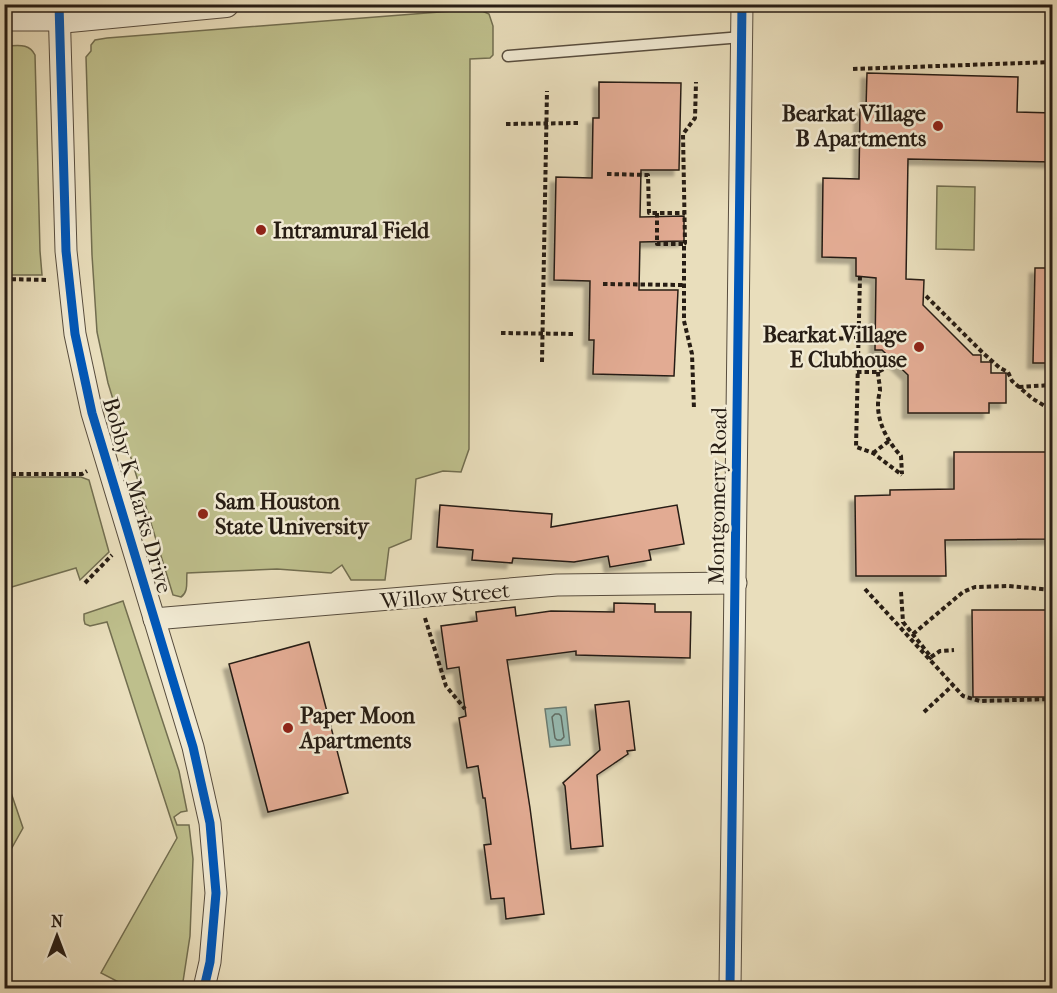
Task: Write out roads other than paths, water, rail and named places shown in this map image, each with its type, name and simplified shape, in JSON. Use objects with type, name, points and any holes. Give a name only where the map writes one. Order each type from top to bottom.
[{"type":"street","points":[[4,20],[59,12],[226,4]]},
{"type":"street","name":"Montgomery Road","points":[[730,988],[742,4]]},
{"type":"street","name":"Bobby K Marks Drive","points":[[59,12],[66,251],[75,334],[92,413],[193,747],[210,823],[216,893],[210,962],[204,988]]},
{"type":"street","name":"Willow Street","points":[[154,618],[557,585],[736,583]]},
{"type":"lane","points":[[508,56],[742,37]]},
{"type":"water","points":[[566,707],[570,745],[550,747],[545,709]]},
{"type":"place","name":"Bearkat Village B Apartments","points":[[938,126]]},
{"type":"place","name":"Intramural Field","points":[[261,230]]},
{"type":"place","name":"Bearkat Village E Clubhouse","points":[[919,347]]},
{"type":"place","name":"Sam Houston State University","points":[[203,514]]},
{"type":"place","name":"Paper Moon Apartments","points":[[288,728]]}]
